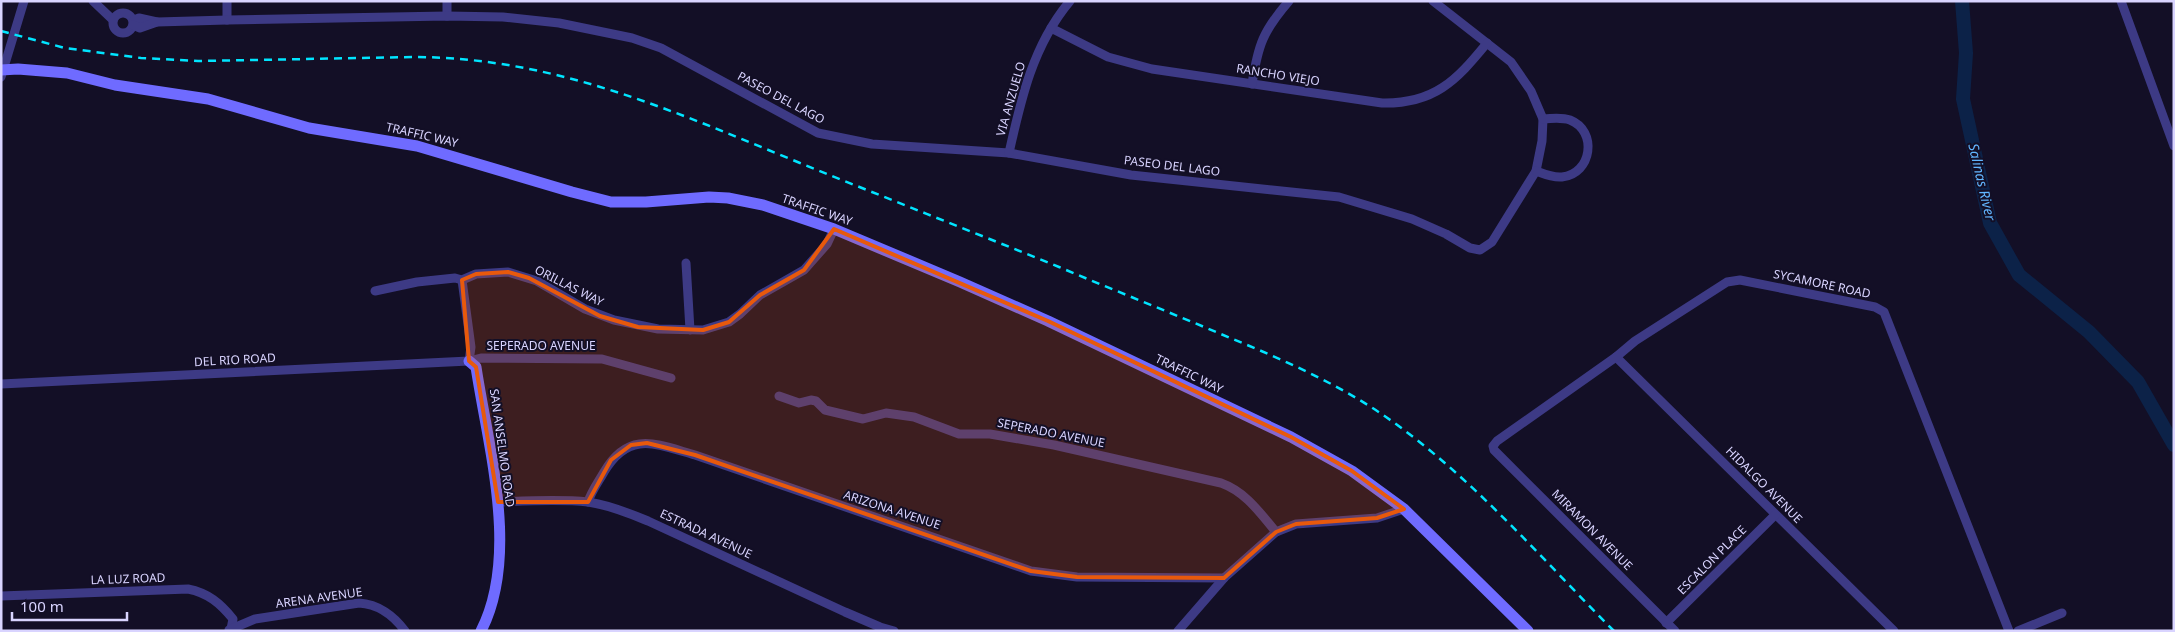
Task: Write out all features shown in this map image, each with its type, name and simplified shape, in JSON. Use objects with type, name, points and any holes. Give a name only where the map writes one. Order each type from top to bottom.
[{"type":"street","points":[[2,72],[24,1]]},
{"type":"street","points":[[93,1],[114,20],[116,30],[121,32],[131,30],[134,22],[130,14],[124,12],[117,14],[114,20]]},
{"type":"street","points":[[227,1],[227,20]]},
{"type":"street","points":[[447,1],[447,16]]},
{"type":"street","name":"VIA ANZUELO","points":[[1009,153],[1024,87],[1032,65],[1051,28],[1070,1]]},
{"type":"street","points":[[1252,84],[1258,50],[1263,36],[1275,17],[1289,1]]},
{"type":"street","points":[[1433,1],[1504,56],[1521,75],[1531,91],[1543,119],[1541,150],[1536,171],[1554,177],[1569,176],[1582,167],[1589,153],[1587,138],[1578,125],[1564,118],[1543,119]]},
{"type":"street","points":[[2121,1],[2174,146]]},
{"type":"street","name":"PASEO DEL LAGO","points":[[134,22],[140,28],[158,22],[447,16],[503,17],[559,23],[632,38],[683,60],[818,133],[851,141],[1009,153],[1131,175],[1339,197],[1412,219],[1446,234],[1470,248],[1480,250],[1492,242],[1536,171]]},
{"type":"street","name":"RANCHO VIEJO","points":[[1051,28],[1087,47],[1129,64],[1391,104],[1409,101],[1438,91],[1454,80],[1487,43]]},
{"type":"street","name":"TRAFFIC WAY","points":[[2,72],[67,73],[115,84],[208,99],[309,128],[417,146],[611,202],[728,198],[763,205],[834,229],[1048,321],[1291,437],[1352,471],[1404,509],[1528,631]]},
{"type":"street","name":"ORILLAS WAY","points":[[375,291],[425,281],[455,278],[462,280],[476,274],[516,274],[537,281],[600,316],[638,327],[673,331],[709,329],[729,322],[760,295],[793,278],[809,265],[827,244],[834,229]]},
{"type":"street","points":[[686,263],[690,330]]},
{"type":"street","points":[[462,280],[471,347],[469,361]]},
{"type":"street","name":"SYCAMORE ROAD","points":[[1493,446],[1497,441],[1616,358],[1635,341],[1727,282],[1740,280],[1875,307],[1884,312],[2009,631]]},
{"type":"street","name":"SEPERADO AVENUE","points":[[469,361],[481,358],[602,359],[671,378]]},
{"type":"street","name":"HIDALGO AVENUE","points":[[1616,358],[1894,631]]},
{"type":"street","name":"DEL RIO ROAD","points":[[1,384],[469,361]]},
{"type":"street","name":"SAN ANSELMO ROAD","points":[[469,361],[476,367],[498,502],[498,575],[488,618],[481,631]]},
{"type":"street","name":"SEPERADO AVENUE","points":[[778,396],[799,403],[811,400],[816,401],[824,410],[863,419],[886,413],[914,417],[959,434],[990,434],[1054,445],[1221,482],[1246,497],[1276,532]]},
{"type":"street","name":"ARIZONA AVENUE","points":[[588,502],[615,457],[631,445],[647,443],[695,455],[1031,571],[1077,577],[1224,578]]},
{"type":"street","name":"MIRAMON AVENUE","points":[[1493,446],[1494,450],[1675,631]]},
{"type":"street","name":"ESTRADA AVENUE","points":[[498,502],[588,502],[616,508],[845,612],[894,631]]},
{"type":"street","points":[[1178,631],[1224,578],[1276,532],[1296,524],[1377,518],[1404,509]]},
{"type":"street","name":"ESCALON PLACE","points":[[1666,622],[1775,514]]},
{"type":"street","name":"LA LUZ ROAD","points":[[1,596],[188,589],[204,592],[227,610],[233,619],[229,630]]},
{"type":"street","name":"ARENA AVENUE","points":[[229,630],[255,619],[359,602],[368,603],[381,609],[398,621],[405,631]]},
{"type":"street","points":[[2018,631],[2062,613]]},
{"type":"highlighted area","points":[[834,229],[1048,321],[1291,437],[1352,471],[1404,509],[1377,518],[1296,524],[1276,532],[1224,578],[1077,577],[1031,571],[695,455],[647,443],[631,445],[611,460],[588,502],[498,502],[476,367],[469,361],[462,280],[476,274],[508,272],[529,278],[600,316],[638,327],[703,330],[729,322],[760,295],[804,270]]},
{"type":"waterway","name":"Salinas River","points":[[1962,1],[1966,53],[1963,99],[1990,223],[2019,275],[2089,332],[2138,382],[2174,445]]},
{"type":"railway","points":[[1,31],[65,48],[141,58],[198,61],[416,57],[467,60],[517,67],[566,77],[660,107],[1196,324],[1282,360],[1346,392],[1386,417],[1447,465],[1476,491],[1614,631]]}]
